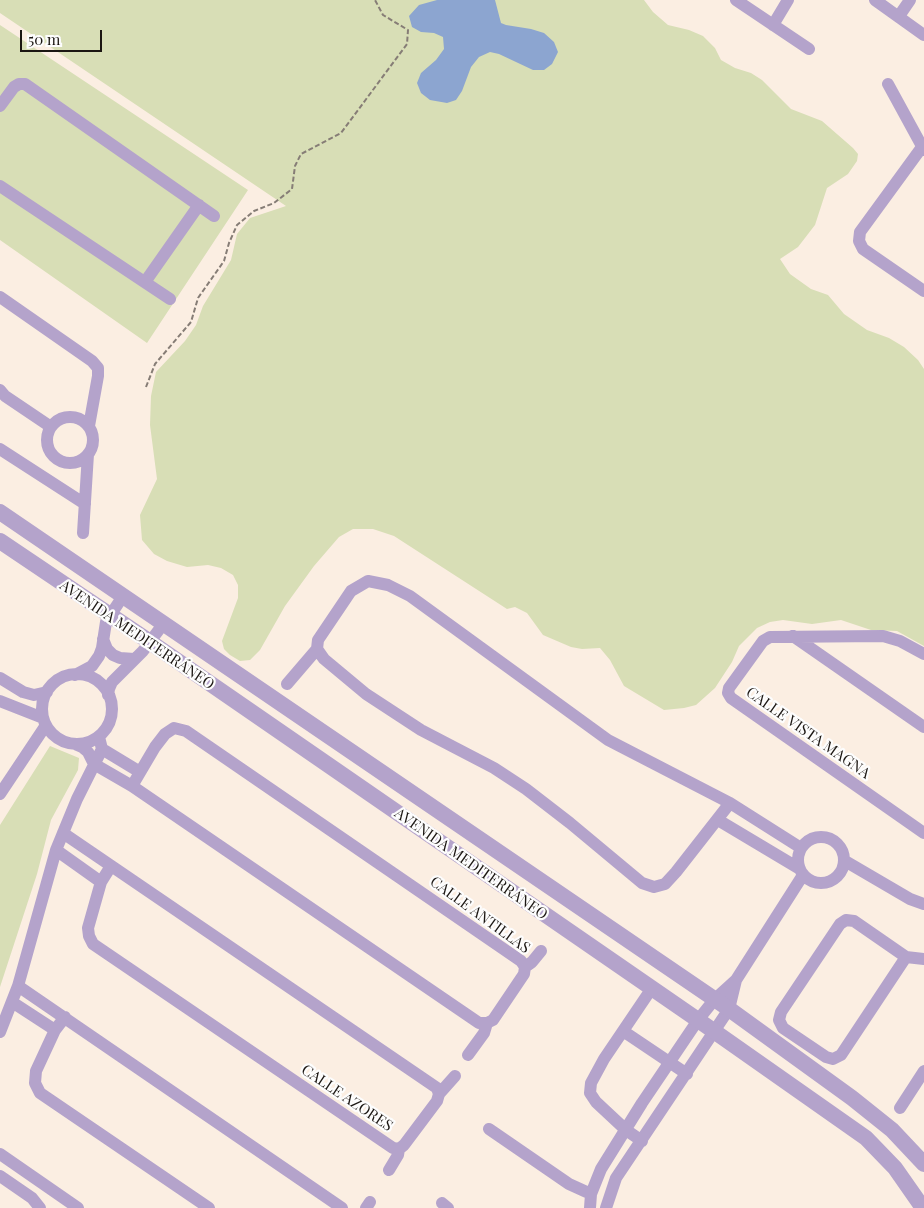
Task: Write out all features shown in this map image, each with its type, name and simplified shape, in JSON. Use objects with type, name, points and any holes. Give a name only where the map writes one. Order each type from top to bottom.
[{"type":"street","points":[[736,0],[809,49]]},
{"type":"street","points":[[773,25],[788,0]]},
{"type":"street","points":[[875,0],[924,35]]},
{"type":"street","points":[[899,16],[910,0]]},
{"type":"street","points":[[0,106],[14,87],[19,84],[25,84],[214,216]]},
{"type":"street","points":[[888,84],[923,149],[860,232],[859,241],[863,249],[924,291]]},
{"type":"street","points":[[0,186],[170,299]]},
{"type":"street","points":[[145,282],[199,205]]},
{"type":"street","points":[[0,297],[92,361],[98,368],[89,426]]},
{"type":"street","points":[[0,390],[5,396],[51,427]]},
{"type":"street","points":[[83,533],[88,454],[94,440],[89,426],[84,421],[70,417],[62,418],[51,427],[48,434],[48,442],[54,456],[68,462],[82,459],[88,454]]},
{"type":"street","points":[[0,449],[85,504]]},
{"type":"street","name":"AVENIDA MEDITERRÁNEO","points":[[0,512],[729,1009],[892,1130],[924,1164]]},
{"type":"street","name":"AVENIDA MEDITERRÁNEO","points":[[0,541],[150,642],[652,988],[866,1138],[895,1168],[922,1208]]},
{"type":"street","points":[[287,684],[317,649],[318,640],[351,591],[368,581],[388,585],[410,596],[608,740],[730,803],[801,848]]},
{"type":"street","points":[[123,596],[109,615],[99,656],[92,666],[75,675],[59,680],[47,692],[42,705],[45,721],[58,739],[82,747],[88,752],[94,764],[132,786],[479,1023],[487,1024]]},
{"type":"street","points":[[108,695],[112,682],[150,642],[164,623]]},
{"type":"street","points":[[793,636],[924,727]]},
{"type":"street","name":"CALLE VISTA MAGNA","points":[[924,654],[900,641],[883,636],[770,637],[763,641],[729,688],[728,693],[731,698],[924,834]]},
{"type":"street","points":[[103,639],[107,649],[113,655],[120,658],[134,659]]},
{"type":"street","points":[[317,649],[324,659],[366,694],[421,730],[494,768],[526,789],[642,883],[654,888],[665,884],[676,872],[730,803]]},
{"type":"street","points":[[0,1032],[18,986],[56,850],[94,764],[104,731],[111,717],[111,702],[102,685],[94,679],[75,675]]},
{"type":"street","points":[[45,721],[0,701],[5,682],[23,692],[34,695],[47,692]]},
{"type":"street","points":[[0,794],[45,721]]},
{"type":"street","name":"CALLE ANTILLAS","points":[[132,786],[166,734],[174,728],[186,731],[521,961],[525,967],[524,974],[493,1020],[487,1024],[484,1033],[468,1055]]},
{"type":"street","points":[[75,744],[100,743],[140,772]]},
{"type":"street","points":[[590,1208],[591,1194],[601,1169],[642,1103],[698,1020],[714,1000],[736,980],[802,872],[798,854],[801,848],[805,843],[816,837],[828,838],[838,844],[845,861],[840,874],[829,882],[815,882],[802,872],[718,820]]},
{"type":"street","points":[[63,833],[437,1088],[439,1094]]},
{"type":"street","points":[[56,850],[102,882]]},
{"type":"street","points":[[845,861],[910,899],[924,904]]},
{"type":"street","name":"CALLE AZORES","points":[[111,866],[102,882],[88,928],[93,944],[393,1148],[399,1149],[404,1145],[437,1101],[439,1094],[455,1076]]},
{"type":"street","points":[[906,957],[840,1055],[833,1059],[826,1057],[783,1028],[779,1020],[780,1012],[840,924],[846,920],[854,921],[906,957],[924,959]]},
{"type":"street","points":[[525,967],[541,951]]},
{"type":"street","points":[[606,1208],[616,1178],[660,1115],[729,1009],[736,980]]},
{"type":"street","points":[[18,986],[342,1208]]},
{"type":"street","points":[[642,1141],[626,1130],[596,1102],[590,1093],[590,1083],[652,988]]},
{"type":"street","points":[[12,1002],[55,1030]]},
{"type":"street","points":[[64,1017],[55,1030],[36,1071],[35,1082],[40,1093],[209,1208]]},
{"type":"street","points":[[623,1031],[687,1074]]},
{"type":"street","points":[[900,1108],[919,1089],[924,1071]]},
{"type":"street","points":[[642,1103],[660,1115]]},
{"type":"street","points":[[489,1129],[569,1184],[591,1194]]},
{"type":"street","points":[[389,1170],[398,1155],[399,1149]]},
{"type":"street","points":[[0,1154],[78,1208]]},
{"type":"street","points":[[0,1176],[36,1203],[43,1183]]},
{"type":"path","points":[[146,387],[156,364],[191,322],[198,298],[224,261],[237,225],[254,211],[274,203],[292,189],[295,166],[301,154],[341,133],[407,44],[408,30],[383,15],[375,0]]},
{"type":"green space","points":[[0,0],[644,0],[653,12],[668,25],[689,30],[703,36],[715,48],[721,60],[762,80],[791,109],[822,121],[858,154],[857,161],[848,174],[827,188],[815,225],[798,247],[780,259],[790,274],[811,289],[828,295],[844,314],[867,330],[889,338],[904,347],[918,360],[924,369],[924,646],[897,631],[871,630],[841,620],[812,624],[783,620],[770,622],[757,628],[739,646],[732,662],[715,688],[696,705],[664,710],[624,686],[610,660],[600,648],[582,649],[571,647],[543,635],[527,613],[515,607],[507,609],[394,536],[373,529],[353,529],[339,537],[314,566],[285,606],[260,650],[250,660],[240,661],[230,655],[224,649],[222,641],[238,598],[238,585],[233,575],[221,568],[208,565],[187,567],[167,561],[154,554],[142,540],[140,515],[157,479],[150,425],[151,396],[156,372],[185,341],[196,325],[203,306],[231,260],[237,234],[250,218],[286,206],[0,13]]},
{"type":"green space","points":[[0,25],[248,190],[147,343],[0,240]]},
{"type":"green space","points":[[50,746],[79,758],[78,770],[51,820],[37,874],[0,987],[0,825]]},
{"type":"water","points":[[437,0],[495,0],[501,23],[544,33],[554,42],[558,52],[552,64],[544,70],[533,70],[499,54],[490,52],[479,57],[471,67],[462,91],[456,100],[447,103],[430,100],[421,93],[417,83],[421,73],[436,60],[444,49],[443,37],[434,33],[421,32],[412,27],[409,16],[419,5]]}]
